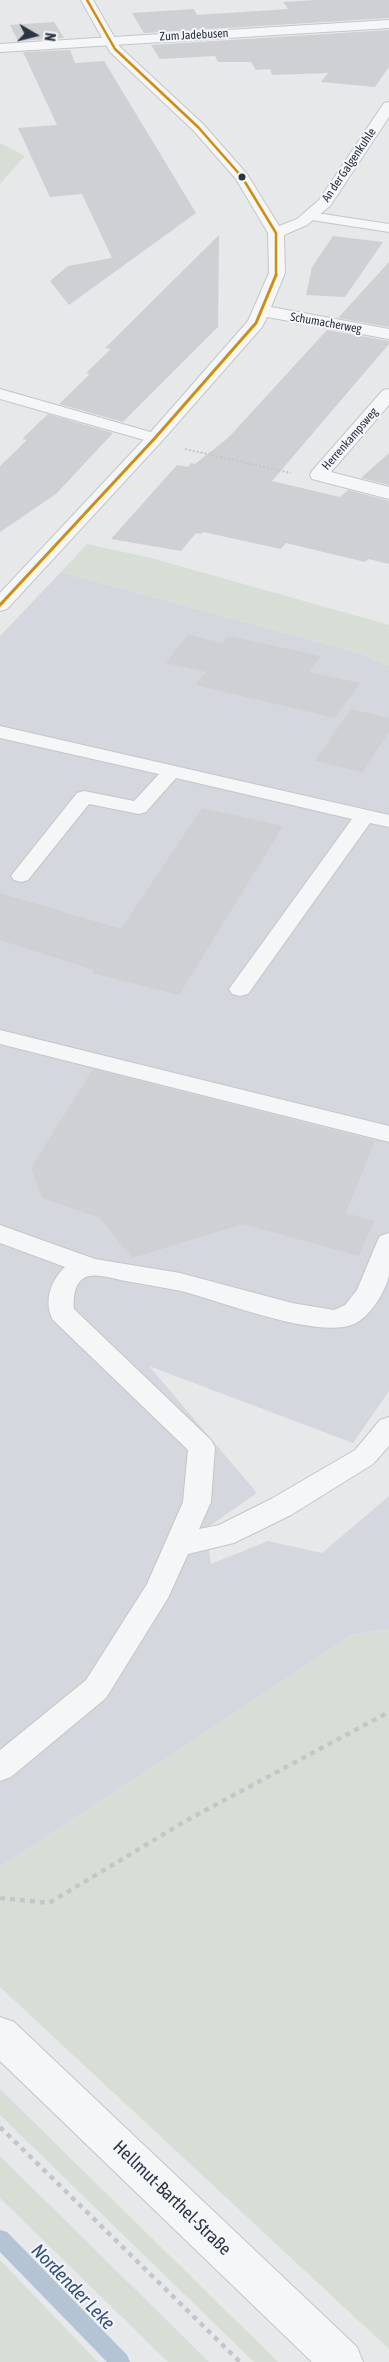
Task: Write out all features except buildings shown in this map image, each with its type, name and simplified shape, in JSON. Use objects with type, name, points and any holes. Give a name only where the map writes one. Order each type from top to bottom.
[{"type":"street","points":[[0,604],[152,441],[256,323],[263,311],[277,273],[276,233],[242,177],[198,127],[115,50],[87,0]]},
{"type":"street","name":"Zum Jadebusen","points":[[0,48],[389,24]]},
{"type":"street","name":"An der Galgenkuhle","points":[[276,233],[302,222],[324,203],[389,106]]},
{"type":"street","name":"Schumacherweg","points":[[263,311],[389,334]]},
{"type":"street","name":"Herrenkampsweg","points":[[389,394],[319,475],[389,493]]},
{"type":"street","name":"Hellmut-Barthel-Straße","points":[[0,2035],[342,2362]]},
{"type":"lane","points":[[310,216],[389,228]]},
{"type":"lane","points":[[0,394],[152,441]]},
{"type":"lane","points":[[0,732],[389,820]]},
{"type":"lane","points":[[21,876],[84,797],[139,808],[172,771]]},
{"type":"lane","points":[[240,989],[365,815]]},
{"type":"lane","points":[[0,1036],[389,1134]]},
{"type":"lane","points":[[0,1234],[92,1267],[181,1282],[300,1315],[337,1320],[347,1317],[357,1308],[372,1286],[389,1242]]},
{"type":"lane","points":[[0,1768],[96,1689],[158,1590],[197,1502],[202,1447],[62,1313],[60,1304],[68,1277],[77,1270],[92,1267]]},
{"type":"lane","points":[[178,1546],[224,1535],[282,1507],[364,1457],[389,1427]]},
{"type":"path","points":[[152,441],[301,475],[319,475]]},
{"type":"path","points":[[0,1898],[49,1903],[189,1819],[389,1712]]},
{"type":"path","points":[[0,2127],[240,2362]]},
{"type":"shaded area","points":[[0,143],[25,156],[0,184]]},
{"type":"shaded area","points":[[87,544],[151,558],[389,625],[389,666],[362,654],[61,572]]},
{"type":"shaded area","points":[[61,572],[362,654],[389,666],[389,1391],[353,1443],[149,1366],[257,1493],[205,1529],[211,1564],[268,1541],[322,1553],[389,1496],[389,1629],[353,1634],[0,1867],[0,636]]},
{"type":"shaded area","points":[[389,1629],[389,2349],[0,1987],[0,1867],[353,1634]]},
{"type":"shaded area","points":[[0,2089],[278,2362],[254,2362],[0,2115]]},
{"type":"shaded area","points":[[0,2156],[209,2362],[168,2362],[0,2198]]},
{"type":"shaded area","points":[[0,2260],[98,2362],[0,2362]]},
{"type":"waterway","name":"Nordender Leke","points":[[0,2239],[120,2362]]},
{"type":"transit line","points":[[0,605],[155,438],[256,323],[277,273],[276,233],[242,177],[198,127],[115,49],[87,0]]}]
